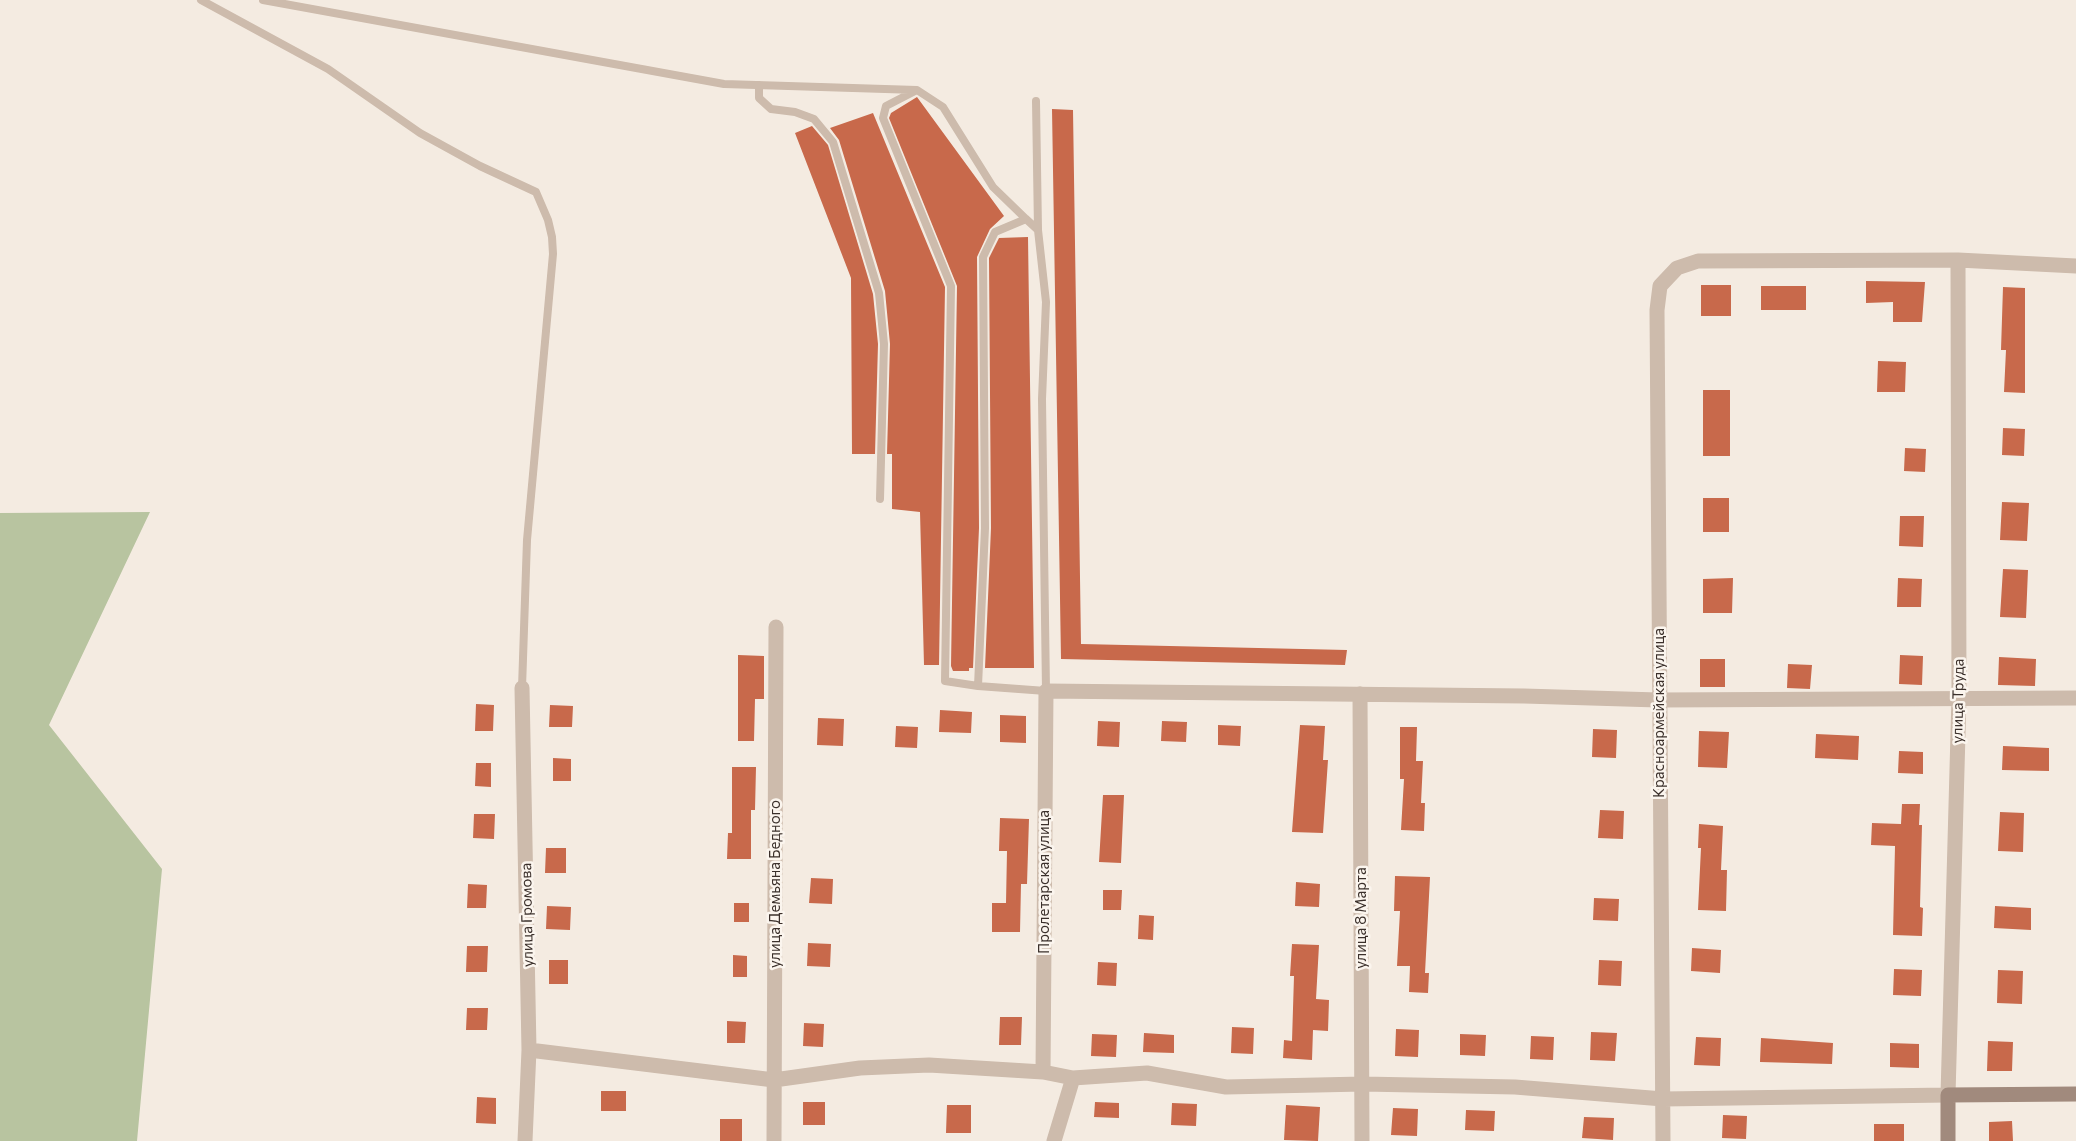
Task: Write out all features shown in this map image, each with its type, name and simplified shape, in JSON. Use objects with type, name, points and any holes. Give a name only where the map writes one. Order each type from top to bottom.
[{"type":"street","points":[[1958,260],[2076,266]]},
{"type":"street","name":"Красноармейская улица","points":[[1663,1141],[1658,700],[1657,310],[1660,286],[1677,268],[1698,261],[1958,260]]},
{"type":"street","name":"улица Труда","points":[[1948,1141],[1959,697],[1958,260]]},
{"type":"street","name":"улица Демьяна Бедного","points":[[774,1141],[776,627]]},
{"type":"street","name":"улица Громова","points":[[522,688],[530,1050],[525,1141]]},
{"type":"street","points":[[1046,691],[1658,700],[2076,698]]},
{"type":"street","name":"Пролетарская улица","points":[[1043,1072],[1046,691]]},
{"type":"street","name":"улица 8 Марта","points":[[1360,694],[1362,1141]]},
{"type":"street","points":[[530,1050],[774,1080],[894,1065],[1043,1072],[1073,1078],[1147,1073],[1226,1088],[1363,1084],[1515,1087],[1663,1098],[2076,1094]]},
{"type":"street","points":[[1054,1141],[1073,1078]]},
{"type":"lane","points":[[201,0],[328,69],[420,133],[480,166],[536,192],[548,220],[553,254],[527,540],[522,688]]},
{"type":"lane","points":[[263,0],[724,84],[917,90],[943,107],[993,187],[1038,230]]},
{"type":"lane","points":[[759,85],[759,98],[771,109],[795,112],[814,119],[833,142],[879,293],[884,344],[880,499]]},
{"type":"lane","points":[[917,90],[886,106],[883,118],[951,286],[945,681],[1046,691],[1042,423],[1046,302],[1038,230],[1036,101]]},
{"type":"lane","points":[[978,686],[985,528],[983,257],[995,232],[1026,219]]},
{"type":"green space","points":[[150,512],[49,725],[162,869],[137,1141],[0,1141],[0,513]]},
{"type":"building","points":[[917,97],[1004,216],[990,229],[977,257],[979,528],[973,668],[969,668],[969,671],[953,671],[951,666],[957,286],[889,118],[891,113]]},
{"type":"building","points":[[1052,109],[1073,110],[1081,644],[1347,650],[1345,665],[1061,659]]},
{"type":"building","points":[[873,113],[945,287],[939,665],[924,665],[920,512],[892,509],[892,454],[887,454],[890,344],[885,291],[839,140],[830,128]]},
{"type":"building","points":[[812,126],[828,145],[873,294],[878,344],[875,454],[852,454],[851,278],[795,133]]},
{"type":"building","points":[[1028,237],[1034,668],[985,668],[991,528],[989,258],[999,238]]},
{"type":"building","points":[[1866,281],[1925,282],[1922,322],[1893,322],[1893,302],[1866,303]]},
{"type":"building","points":[[1701,285],[1731,285],[1731,316],[1701,316]]},
{"type":"building","points":[[1761,286],[1806,286],[1806,310],[1761,310]]},
{"type":"building","points":[[2003,287],[2025,288],[2025,393],[2004,392],[2006,350],[2001,350]]},
{"type":"building","points":[[1878,361],[1906,362],[1905,392],[1877,392]]},
{"type":"building","points":[[1703,390],[1730,390],[1730,456],[1703,456]]},
{"type":"building","points":[[2003,428],[2025,429],[2024,456],[2002,455]]},
{"type":"building","points":[[1905,448],[1926,449],[1925,472],[1904,471]]},
{"type":"building","points":[[1703,498],[1729,498],[1729,532],[1703,532]]},
{"type":"building","points":[[2002,502],[2029,503],[2027,541],[2000,540]]},
{"type":"building","points":[[1900,516],[1924,516],[1923,547],[1899,546]]},
{"type":"building","points":[[2003,569],[2028,570],[2026,618],[2000,617]]},
{"type":"building","points":[[1733,578],[1732,613],[1703,613],[1703,579]]},
{"type":"building","points":[[1898,578],[1922,579],[1921,607],[1897,607]]},
{"type":"building","points":[[738,655],[764,656],[764,699],[755,699],[754,741],[738,741]]},
{"type":"building","points":[[1900,655],[1923,656],[1922,685],[1899,684]]},
{"type":"building","points":[[1999,657],[2036,659],[2035,686],[1998,685]]},
{"type":"building","points":[[1700,659],[1725,659],[1725,687],[1700,687]]},
{"type":"building","points":[[1788,664],[1812,665],[1810,689],[1787,688]]},
{"type":"building","points":[[476,704],[494,705],[493,731],[475,731]]},
{"type":"building","points":[[550,705],[573,706],[572,727],[549,727]]},
{"type":"building","points":[[940,710],[972,712],[971,733],[939,732]]},
{"type":"building","points":[[1000,715],[1026,716],[1026,743],[1000,742]]},
{"type":"building","points":[[818,718],[844,719],[843,746],[817,745]]},
{"type":"building","points":[[1098,721],[1120,722],[1119,747],[1097,746]]},
{"type":"building","points":[[1162,721],[1187,722],[1186,742],[1161,741]]},
{"type":"building","points":[[1218,725],[1241,726],[1240,746],[1218,745]]},
{"type":"building","points":[[1300,725],[1325,726],[1323,760],[1328,760],[1323,833],[1292,832]]},
{"type":"building","points":[[896,726],[918,727],[917,748],[895,747]]},
{"type":"building","points":[[1400,727],[1417,727],[1416,761],[1423,761],[1421,803],[1425,803],[1424,831],[1401,830],[1404,779],[1400,779]]},
{"type":"building","points":[[1593,729],[1617,730],[1616,758],[1592,757]]},
{"type":"building","points":[[1699,731],[1729,732],[1727,768],[1698,767]]},
{"type":"building","points":[[1816,734],[1859,736],[1858,760],[1815,758]]},
{"type":"building","points":[[2003,746],[2049,748],[2049,771],[2002,770]]},
{"type":"building","points":[[1899,751],[1923,752],[1923,774],[1898,773]]},
{"type":"building","points":[[553,758],[571,759],[571,781],[553,781]]},
{"type":"building","points":[[476,763],[491,763],[491,787],[475,786]]},
{"type":"building","points":[[732,767],[756,767],[755,810],[751,810],[751,859],[727,859],[728,833],[732,833]]},
{"type":"building","points":[[1103,795],[1124,795],[1121,863],[1099,862]]},
{"type":"building","points":[[1902,804],[1920,804],[1922,936],[1893,935],[1895,846],[1871,845],[1872,823],[1901,824]]},
{"type":"building","points":[[1600,810],[1624,811],[1623,839],[1598,838]]},
{"type":"building","points":[[2000,812],[2024,813],[2023,852],[1998,851]]},
{"type":"building","points":[[474,814],[495,814],[494,839],[473,838]]},
{"type":"building","points":[[1000,818],[1029,819],[1027,884],[1021,884],[1020,932],[992,932],[992,903],[1006,903],[1007,851],[999,851]]},
{"type":"building","points":[[1699,824],[1723,826],[1721,870],[1727,870],[1726,911],[1698,910],[1701,848],[1698,848]]},
{"type":"building","points":[[546,848],[566,848],[566,873],[545,873]]},
{"type":"building","points":[[1395,876],[1430,877],[1425,973],[1429,973],[1428,993],[1409,992],[1410,966],[1397,966],[1400,911],[1394,911]]},
{"type":"building","points":[[811,878],[833,879],[832,904],[809,903]]},
{"type":"building","points":[[1296,882],[1320,884],[1319,907],[1295,906]]},
{"type":"building","points":[[468,884],[487,885],[486,908],[467,908]]},
{"type":"building","points":[[1103,890],[1122,890],[1121,910],[1103,910]]},
{"type":"building","points":[[1594,898],[1619,899],[1618,921],[1593,920]]},
{"type":"building","points":[[734,903],[749,903],[749,922],[734,922]]},
{"type":"building","points":[[547,906],[571,907],[570,930],[546,929]]},
{"type":"building","points":[[1995,906],[2031,908],[2031,930],[1994,928]]},
{"type":"building","points":[[1139,915],[1154,916],[1153,940],[1138,939]]},
{"type":"building","points":[[808,943],[831,944],[830,967],[807,966]]},
{"type":"building","points":[[1292,944],[1319,945],[1316,999],[1329,1000],[1328,1031],[1313,1030],[1312,1060],[1283,1058],[1284,1040],[1292,1041],[1294,976],[1290,976]]},
{"type":"building","points":[[467,946],[488,946],[487,972],[466,972]]},
{"type":"building","points":[[1692,948],[1721,950],[1720,973],[1691,971]]},
{"type":"building","points":[[733,955],[747,956],[747,977],[733,977]]},
{"type":"building","points":[[549,960],[568,960],[568,984],[549,984]]},
{"type":"building","points":[[1599,960],[1622,961],[1621,986],[1598,985]]},
{"type":"building","points":[[1098,962],[1117,963],[1116,986],[1097,985]]},
{"type":"building","points":[[1894,969],[1922,970],[1921,996],[1893,995]]},
{"type":"building","points":[[1998,970],[2023,971],[2022,1004],[1997,1003]]},
{"type":"building","points":[[467,1008],[488,1008],[487,1030],[466,1030]]},
{"type":"building","points":[[1000,1017],[1022,1017],[1021,1045],[999,1045]]},
{"type":"building","points":[[727,1021],[746,1022],[745,1043],[727,1043]]},
{"type":"building","points":[[804,1023],[824,1024],[823,1047],[803,1046]]},
{"type":"building","points":[[1232,1027],[1254,1028],[1253,1054],[1231,1053]]},
{"type":"building","points":[[1396,1029],[1419,1030],[1418,1057],[1395,1056]]},
{"type":"building","points":[[1591,1032],[1617,1033],[1615,1061],[1590,1060]]},
{"type":"building","points":[[1144,1033],[1174,1035],[1174,1053],[1143,1052]]},
{"type":"building","points":[[1092,1034],[1117,1035],[1116,1057],[1091,1056]]},
{"type":"building","points":[[1460,1034],[1486,1035],[1485,1056],[1460,1055]]},
{"type":"building","points":[[1531,1036],[1554,1037],[1553,1060],[1530,1059]]},
{"type":"building","points":[[1696,1037],[1721,1038],[1720,1066],[1694,1065]]},
{"type":"building","points":[[1761,1038],[1833,1043],[1832,1064],[1760,1062]]},
{"type":"building","points":[[1988,1041],[2013,1042],[2012,1071],[1987,1071]]},
{"type":"building","points":[[1890,1043],[1919,1044],[1919,1068],[1890,1067]]},
{"type":"building","points":[[601,1091],[626,1091],[626,1111],[601,1111]]},
{"type":"building","points":[[477,1097],[496,1098],[496,1124],[476,1123]]},
{"type":"building","points":[[803,1102],[825,1102],[825,1125],[803,1125]]},
{"type":"building","points":[[1095,1102],[1119,1103],[1119,1118],[1094,1117]]},
{"type":"building","points":[[1172,1103],[1197,1104],[1196,1126],[1171,1125]]},
{"type":"building","points":[[947,1105],[971,1105],[971,1133],[946,1133]]},
{"type":"building","points":[[1286,1105],[1320,1107],[1318,1141],[1284,1140]]},
{"type":"building","points":[[1393,1108],[1418,1109],[1417,1136],[1391,1135]]},
{"type":"building","points":[[1466,1110],[1495,1111],[1494,1131],[1465,1130]]},
{"type":"building","points":[[1723,1115],[1747,1116],[1746,1139],[1722,1138]]},
{"type":"building","points":[[1584,1117],[1614,1118],[1613,1140],[1582,1138]]},
{"type":"building","points":[[720,1119],[742,1119],[742,1141],[720,1141]]},
{"type":"building","points":[[2012,1121],[2013,1141],[1989,1141],[1989,1122]]},
{"type":"building","points":[[1874,1124],[1904,1124],[1904,1141],[1874,1141]]}]
